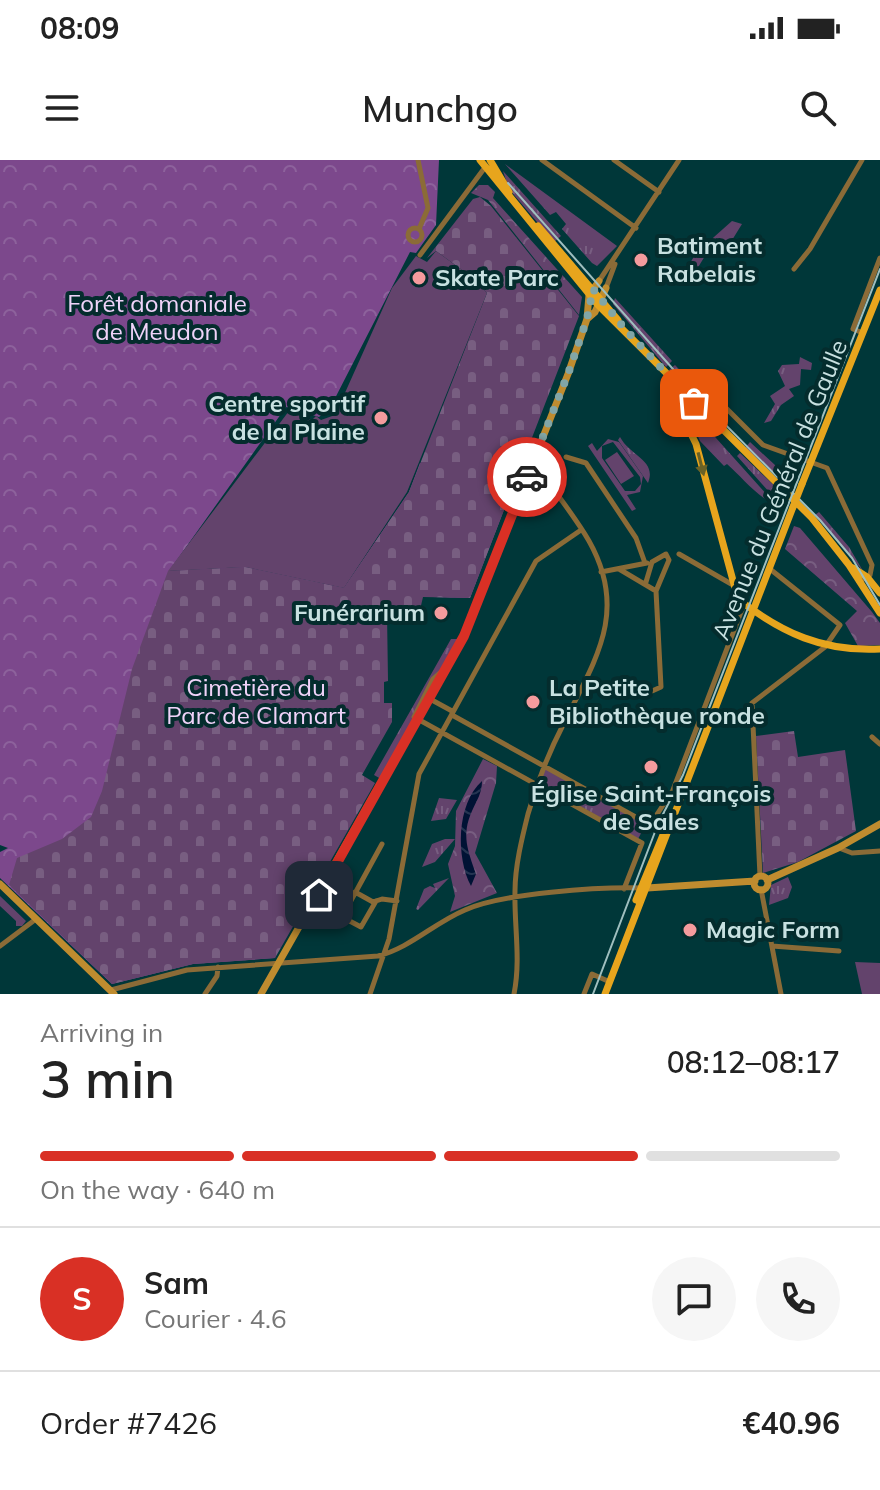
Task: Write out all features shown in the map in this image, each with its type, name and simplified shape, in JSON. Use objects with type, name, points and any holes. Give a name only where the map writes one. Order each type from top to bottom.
[{"type":"main road","points":[[487,162],[600,302],[691,400],[778,482],[849,565],[880,613]]},
{"type":"main road","name":"Avenue du Général de Gaulle","points":[[603,994],[880,290]]},
{"type":"main road","points":[[674,382],[671,393],[696,444],[738,599],[783,630],[825,647],[880,649]]},
{"type":"main road","points":[[849,565],[867,577],[880,593]]},
{"type":"street","points":[[418,160],[428,208],[419,229]]},
{"type":"street","points":[[542,160],[636,228]]},
{"type":"street","points":[[614,160],[659,192]]},
{"type":"street","points":[[261,994],[281,964],[466,633],[587,319],[591,292],[616,259],[679,160]]},
{"type":"street","points":[[794,269],[810,249],[862,160]]},
{"type":"street","points":[[420,255],[487,162]]},
{"type":"street","name":"Avenue du Général de Gaulle","points":[[863,333],[853,329],[880,258]]},
{"type":"street","points":[[587,319],[600,302],[616,259]]},
{"type":"street","points":[[691,400],[702,390],[708,390],[763,445],[829,470],[872,565],[867,577],[859,582]]},
{"type":"street","points":[[566,457],[586,463],[636,538],[649,562],[646,582]]},
{"type":"street","points":[[514,994],[518,961],[515,896],[521,842],[544,766],[600,654],[606,624],[601,572],[581,530],[533,460]]},
{"type":"street","points":[[370,994],[385,955],[419,774],[536,561],[581,530]]},
{"type":"street","points":[[601,572],[649,562],[663,553],[668,556],[656,591],[661,687],[641,696]]},
{"type":"street","points":[[679,554],[733,585]]},
{"type":"street","points":[[619,569],[646,582],[656,591]]},
{"type":"street","points":[[770,569],[840,625],[825,647],[752,703],[760,879],[767,886],[761,889],[781,994]]},
{"type":"street","name":"Avenue du Général de Gaulle","points":[[544,766],[650,825],[673,790],[744,604]]},
{"type":"street","points":[[448,665],[433,679],[414,713],[419,720],[642,843],[624,889]]},
{"type":"street","points":[[430,699],[452,711],[452,715],[544,766]]},
{"type":"street","points":[[872,737],[880,744]]},
{"type":"street","points":[[692,741],[702,744]]},
{"type":"street","points":[[0,884],[113,992],[187,970],[385,955],[462,911],[489,900],[760,879],[838,848],[880,824]]},
{"type":"street","points":[[376,901],[361,927],[342,917],[382,844]]},
{"type":"street","points":[[838,848],[852,853],[880,851]]},
{"type":"street","points":[[355,892],[376,901],[397,901]]},
{"type":"street","points":[[0,946],[36,919]]},
{"type":"street","points":[[772,946],[839,951]]},
{"type":"street","points":[[205,994],[217,976],[218,967]]},
{"type":"street","points":[[584,994],[592,974],[608,981]]},
{"type":"green space","name":"Forêt domaniale de Meudon","points":[[0,160],[439,160],[436,225],[416,253],[410,252],[330,408],[319,417],[286,407],[169,571],[245,567],[344,588],[409,492],[420,463],[497,481],[512,489],[470,598],[433,597],[379,576],[275,958],[193,964],[112,984],[0,878],[0,852],[8,848],[0,845]]},
{"type":"green space","points":[[505,164],[617,246],[597,266],[592,263],[562,229],[566,224],[556,212],[550,215]]},
{"type":"green space","points":[[503,171],[561,236],[554,242],[509,189]]},
{"type":"green space","points":[[479,185],[488,185],[495,192],[493,198],[582,297],[579,315],[488,200],[471,193]]},
{"type":"green space","name":"Cimetière du Parc de Clamart","points":[[480,197],[491,206],[579,316],[470,598],[423,597],[419,614],[387,614],[388,681],[384,682],[384,703],[392,703],[392,722],[362,775],[375,783],[275,958],[193,964],[112,984],[9,885],[17,858],[62,839],[91,817],[102,791],[132,669],[168,571],[245,567],[344,588],[409,492],[487,293],[473,278],[436,251],[427,258],[473,199]]},
{"type":"green space","points":[[732,221],[742,224],[729,245],[716,238],[697,269],[689,265],[696,253]]},
{"type":"green space","name":"Centre sportif de la Plaine","points":[[436,251],[473,278],[487,293],[407,492],[344,588],[245,567],[168,571],[292,407],[292,413],[312,420],[316,416],[321,420],[335,415],[392,288],[416,256],[427,262]]},
{"type":"green space","points":[[615,298],[672,361],[666,367],[613,304]]},
{"type":"green space","points":[[800,357],[812,363],[811,370],[801,369],[800,385],[789,389],[794,396],[781,405],[771,421],[764,423],[775,404],[770,396],[785,386],[778,371],[782,365],[799,364]]},
{"type":"green space","points":[[675,365],[698,389],[692,395],[669,370]]},
{"type":"green space","points":[[690,409],[777,506],[756,492],[727,464],[724,466],[700,441],[687,412]]},
{"type":"green space","points":[[620,437],[646,464],[650,475],[648,483],[618,440]]},
{"type":"green space","points":[[608,439],[619,442],[643,476],[640,492],[627,495],[636,509],[632,511],[588,446],[592,443],[597,451]],"holes":[[[613,442],[640,477],[641,484],[635,491],[625,491],[602,458],[602,446]]]},
{"type":"green space","points":[[750,442],[789,478],[787,484],[745,448]]},
{"type":"green space","points":[[617,452],[634,476],[621,484],[605,460]]},
{"type":"green space","points":[[740,453],[783,494],[779,503],[737,456]]},
{"type":"green space","points":[[819,512],[849,547],[863,571],[815,515]]},
{"type":"green space","points":[[794,526],[800,528],[880,623],[880,645],[858,646],[845,623],[857,611],[785,549]]},
{"type":"green space","points":[[451,639],[459,639],[381,779],[374,775]]},
{"type":"green space","points":[[794,731],[798,757],[845,750],[856,831],[798,862],[763,873],[756,736]]},
{"type":"green space","points":[[483,759],[497,766],[496,783],[475,853],[497,893],[450,912],[455,896],[448,864],[455,846],[456,811]]},
{"type":"green space","points":[[546,768],[646,824],[638,839],[539,783]]},
{"type":"green space","points":[[439,798],[457,800],[446,819],[431,821]]},
{"type":"green space","points":[[455,839],[435,862],[422,867],[432,844]]},
{"type":"green space","points":[[788,877],[792,887],[788,898],[769,905],[771,885]]},
{"type":"green space","points":[[449,878],[416,909],[424,889],[430,886],[435,888],[433,884]]},
{"type":"green space","points":[[0,896],[26,921],[22,926],[16,926],[16,921],[0,906]]},
{"type":"green space","points":[[855,962],[880,963],[880,994],[862,994]]},
{"type":"water","points":[[482,781],[466,835],[476,874],[471,886],[463,861],[461,832],[467,803]]},
{"type":"tram line","points":[[508,183],[696,395],[820,520],[852,558],[880,605]]},
{"type":"tram line","points":[[593,994],[658,824],[683,775],[880,269]]},
{"type":"way so far","points":[[527,477],[568,374],[587,319],[589,295],[593,289],[624,328],[694,403]]},
{"type":"place","name":"Batiment Rabelais","points":[[641,260]]},
{"type":"place","name":"Skate Parc","points":[[419,278]]},
{"type":"place","name":"Centre sportif de la Plaine","points":[[381,418]]},
{"type":"place","name":"Funérarium","points":[[441,613]]},
{"type":"place","name":"La Petite Bibliothèque ronde","points":[[533,702]]},
{"type":"place","name":"Église Saint-François de Sales","points":[[651,767]]},
{"type":"place","name":"Magic Form","points":[[690,930]]},
{"type":"route","points":[[319,895],[464,636],[527,477]]}]
